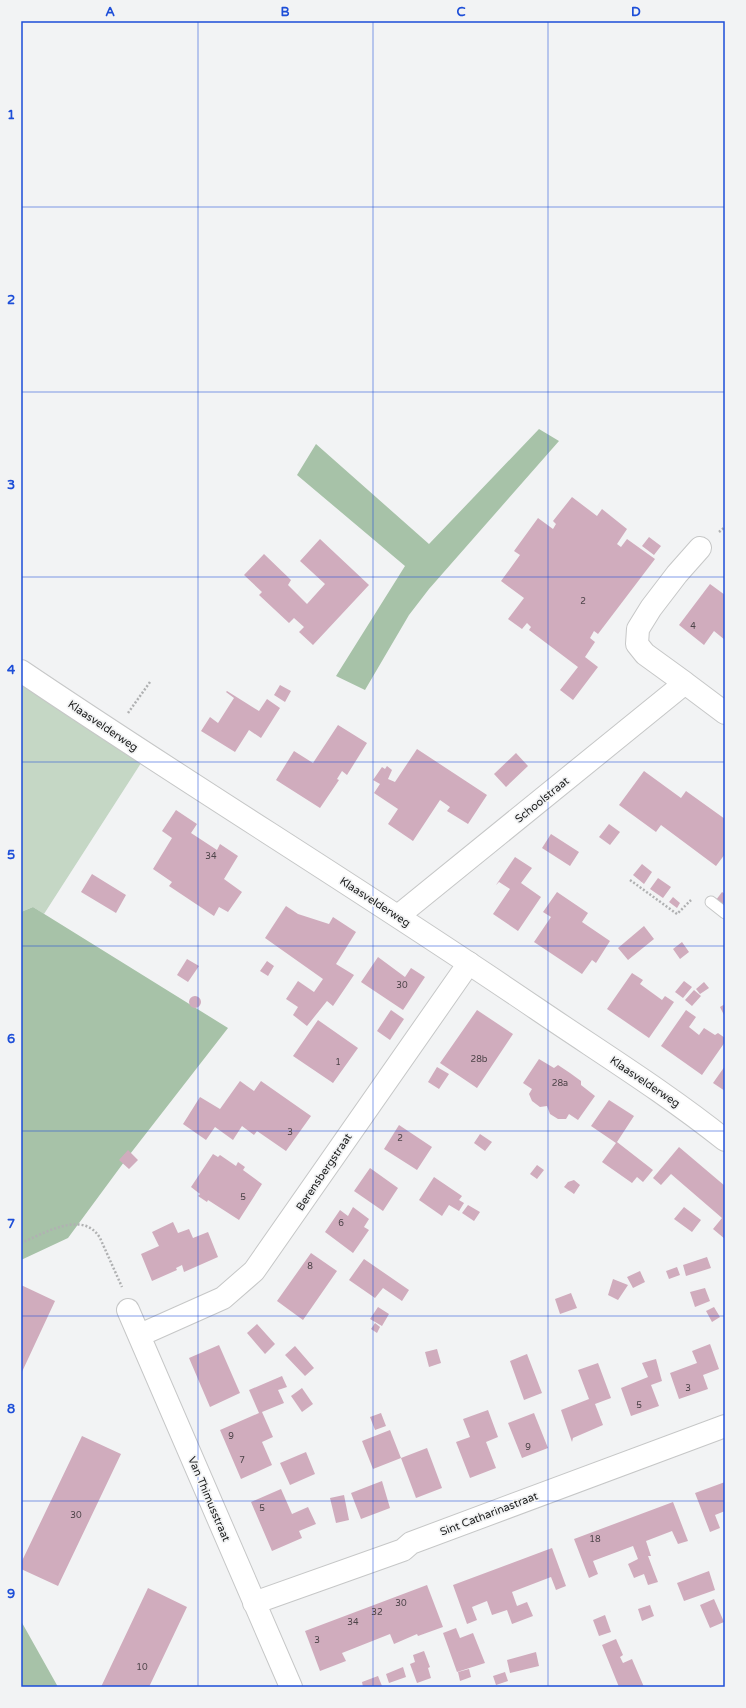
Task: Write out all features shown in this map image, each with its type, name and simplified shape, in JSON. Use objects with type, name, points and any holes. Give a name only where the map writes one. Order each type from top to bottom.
[{"type":"street","points":[[700,548],[677,574],[638,629],[637,644],[645,654],[725,713]]},
{"type":"street","name":"Klaasvelderweg","points":[[21,671],[115,734],[469,963],[683,1106],[725,1140]]},
{"type":"street","name":"Schoolstraat","points":[[398,916],[685,683]]},
{"type":"street","name":"Berensbergstraat","points":[[140,1335],[223,1298],[254,1271],[469,963]]},
{"type":"street","name":"Van Thimusstraat","points":[[128,1310],[291,1687]]},
{"type":"street","name":"Sint Catharinastraat","points":[[254,1603],[403,1550],[411,1543],[725,1426]]},
{"type":"lane","points":[[711,902],[725,913]]},
{"type":"path","points":[[115,734],[150,682]]},
{"type":"path","points":[[630,880],[677,914],[698,894],[711,902]]},
{"type":"path","points":[[21,1243],[70,1224],[87,1226],[96,1231],[130,1302],[128,1310]]},
{"type":"green space","points":[[539,429],[559,441],[429,589],[409,615],[365,690],[336,676],[405,566],[297,475],[316,444],[429,544]]},
{"type":"green space","points":[[21,677],[143,760],[44,914],[33,907],[21,912]]},
{"type":"green space","points":[[33,907],[228,1028],[127,1158],[68,1238],[21,1260],[21,912]]},
{"type":"green space","points":[[21,1621],[58,1687],[22,1687]]},
{"type":"building","points":[[572,497],[597,516],[602,509],[627,529],[617,544],[621,547],[627,539],[655,559],[598,634],[594,631],[590,638],[595,642],[585,657],[598,667],[573,700],[560,690],[578,667],[529,630],[531,627],[527,623],[522,629],[508,619],[524,598],[501,581],[520,555],[514,551],[538,518],[553,529],[556,524],[553,521]]},
{"type":"building","points":[[649,537],[661,546],[654,555],[642,546]]},
{"type":"building","points":[[320,539],[369,585],[313,645],[299,632],[304,627],[294,618],[289,623],[259,595],[262,592],[244,575],[264,554],[291,580],[288,585],[307,604],[325,584],[300,561]]},
{"type":"building","points":[[710,584],[725,595],[725,640],[714,631],[704,645],[679,625]]},
{"type":"building","points":[[280,685],[291,691],[285,702],[274,695]]},
{"type":"building","points":[[227,691],[259,711],[267,699],[280,708],[261,738],[249,730],[235,752],[201,731],[210,717],[218,723],[234,698],[226,692]]},
{"type":"building","points":[[338,725],[367,743],[347,775],[342,771],[337,779],[339,780],[320,808],[276,780],[294,751],[313,763]]},
{"type":"building","points":[[417,749],[487,795],[468,824],[447,811],[450,807],[440,800],[413,841],[388,824],[398,809],[374,793],[380,784],[373,780],[382,767],[385,769],[387,766],[392,770],[388,779],[395,782]]},
{"type":"building","points":[[516,753],[528,766],[506,787],[494,774]]},
{"type":"building","points":[[644,771],[681,798],[686,791],[725,819],[725,854],[716,866],[661,825],[656,832],[619,805]]},
{"type":"building","points":[[176,810],[197,824],[191,833],[217,850],[220,844],[238,856],[224,879],[242,892],[228,912],[219,907],[214,916],[169,886],[172,882],[153,869],[172,838],[162,831]]},
{"type":"building","points":[[609,824],[620,832],[610,845],[599,837]]},
{"type":"building","points":[[551,834],[579,852],[570,866],[542,848]]},
{"type":"building","points":[[515,857],[532,868],[521,883],[541,897],[518,931],[493,914],[510,889],[499,882],[496,885]]},
{"type":"building","points":[[642,864],[652,872],[644,884],[633,875]]},
{"type":"building","points":[[92,874],[126,895],[116,913],[81,892]]},
{"type":"building","points":[[658,878],[671,887],[663,898],[650,889]]},
{"type":"building","points":[[557,892],[588,913],[582,922],[610,941],[596,963],[592,960],[582,974],[534,942],[551,917],[543,912]]},
{"type":"building","points":[[722,892],[725,894],[725,901],[723,905],[716,900]]},
{"type":"building","points":[[673,897],[680,903],[677,908],[669,902]]},
{"type":"building","points":[[286,906],[298,914],[329,924],[333,917],[356,932],[336,964],[354,975],[333,1006],[327,1001],[307,1026],[293,1015],[298,1007],[286,999],[298,981],[314,992],[323,979],[265,938]]},
{"type":"building","points":[[644,926],[654,939],[628,960],[618,948]]},
{"type":"building","points":[[682,942],[689,952],[680,959],[673,949]]},
{"type":"building","points":[[378,957],[405,977],[411,968],[425,977],[403,1010],[361,982]]},
{"type":"building","points":[[187,959],[199,966],[188,982],[177,975]]},
{"type":"building","points":[[267,961],[274,966],[268,976],[260,971]]},
{"type":"building","points":[[632,973],[643,980],[640,984],[662,1000],[665,996],[674,1002],[649,1038],[607,1009]]},
{"type":"building","points":[[684,981],[692,987],[683,998],[675,992]]},
{"type":"building","points":[[704,982],[709,988],[700,994],[696,989]]},
{"type":"building","points":[[694,990],[701,996],[692,1006],[685,1000]]},
{"type":"building","points":[[195,996],[199,998],[201,1002],[199,1006],[195,1008],[191,1006],[189,1002],[191,998]]},
{"type":"building","points":[[725,1004],[725,1017],[720,1007]]},
{"type":"building","points":[[391,1010],[404,1019],[390,1040],[377,1031]]},
{"type":"building","points":[[477,1010],[513,1034],[477,1088],[440,1063]]},
{"type":"building","points":[[686,1010],[696,1017],[689,1027],[699,1035],[704,1028],[715,1035],[718,1033],[725,1038],[725,1042],[702,1075],[661,1046]]},
{"type":"building","points":[[318,1020],[358,1048],[333,1083],[293,1056]]},
{"type":"building","points":[[539,1059],[554,1068],[558,1065],[581,1081],[581,1085],[595,1096],[578,1120],[569,1114],[566,1119],[558,1119],[550,1114],[547,1106],[540,1107],[532,1101],[529,1094],[532,1089],[523,1083]]},
{"type":"building","points":[[725,1066],[725,1091],[713,1083]]},
{"type":"building","points":[[437,1067],[449,1074],[439,1089],[428,1082]]},
{"type":"building","points":[[240,1081],[254,1091],[261,1081],[311,1116],[286,1151],[257,1131],[254,1135],[242,1126],[233,1140],[215,1127],[206,1140],[183,1124],[200,1097],[220,1109]]},
{"type":"building","points":[[609,1100],[634,1116],[617,1142],[653,1170],[643,1182],[637,1177],[632,1183],[602,1162],[616,1143],[591,1126]]},
{"type":"building","points":[[399,1125],[432,1147],[417,1170],[384,1149]]},
{"type":"building","points":[[480,1134],[492,1142],[485,1151],[474,1143]]},
{"type":"building","points":[[679,1147],[725,1186],[725,1239],[713,1229],[722,1218],[671,1174],[661,1185],[653,1178]]},
{"type":"building","points":[[128,1150],[138,1160],[129,1169],[119,1160]]},
{"type":"building","points":[[213,1154],[218,1157],[220,1155],[236,1166],[238,1162],[245,1167],[243,1170],[262,1184],[239,1220],[208,1200],[207,1202],[198,1196],[200,1194],[191,1187]]},
{"type":"building","points":[[537,1165],[544,1170],[537,1179],[530,1174]]},
{"type":"building","points":[[370,1168],[398,1188],[383,1211],[354,1191]]},
{"type":"building","points":[[434,1177],[462,1196],[459,1200],[464,1203],[459,1211],[449,1205],[442,1216],[419,1200]]},
{"type":"building","points":[[574,1180],[580,1185],[574,1194],[564,1187],[568,1182]]},
{"type":"building","points":[[468,1205],[480,1212],[474,1221],[462,1213]]},
{"type":"building","points":[[353,1207],[369,1219],[364,1227],[369,1230],[353,1253],[325,1232],[340,1210],[348,1216]]},
{"type":"building","points":[[684,1207],[701,1220],[692,1232],[674,1219]]},
{"type":"building","points":[[173,1222],[178,1233],[189,1229],[193,1238],[208,1232],[218,1257],[184,1272],[182,1265],[176,1268],[177,1270],[152,1281],[141,1254],[159,1246],[152,1232]]},
{"type":"building","points":[[311,1253],[337,1271],[303,1320],[277,1301]]},
{"type":"building","points":[[707,1257],[711,1268],[686,1276],[683,1265]]},
{"type":"building","points":[[364,1259],[409,1290],[402,1301],[383,1288],[375,1298],[349,1280]]},
{"type":"building","points":[[677,1267],[680,1275],[669,1279],[666,1271]]},
{"type":"building","points":[[640,1271],[645,1282],[633,1288],[627,1277]]},
{"type":"building","points":[[613,1279],[628,1285],[618,1300],[608,1295]]},
{"type":"building","points":[[21,1285],[55,1301],[21,1374]]},
{"type":"building","points":[[705,1288],[710,1301],[695,1307],[690,1292]]},
{"type":"building","points":[[571,1293],[577,1308],[560,1314],[555,1299]]},
{"type":"building","points":[[378,1307],[389,1314],[382,1326],[370,1319]]},
{"type":"building","points":[[714,1307],[720,1317],[712,1322],[706,1311]]},
{"type":"building","points":[[375,1323],[380,1327],[377,1333],[371,1329]]},
{"type":"building","points":[[257,1324],[275,1344],[265,1354],[247,1333]]},
{"type":"building","points":[[710,1344],[719,1369],[703,1375],[708,1389],[679,1399],[670,1373],[697,1363],[692,1351]]},
{"type":"building","points":[[219,1345],[240,1393],[210,1407],[189,1358]]},
{"type":"building","points":[[295,1346],[314,1368],[305,1376],[285,1355]]},
{"type":"building","points":[[437,1349],[441,1363],[429,1367],[425,1352]]},
{"type":"building","points":[[527,1354],[542,1393],[524,1400],[510,1361]]},
{"type":"building","points":[[656,1359],[662,1381],[651,1385],[659,1406],[631,1416],[621,1388],[648,1377],[642,1363]]},
{"type":"building","points":[[598,1363],[611,1398],[595,1404],[603,1425],[573,1438],[572,1442],[561,1410],[589,1399],[578,1370]]},
{"type":"building","points":[[282,1376],[287,1387],[278,1390],[284,1403],[262,1412],[273,1437],[262,1442],[272,1465],[241,1479],[220,1430],[259,1413],[249,1390]]},
{"type":"building","points":[[302,1388],[313,1404],[302,1412],[291,1396]]},
{"type":"building","points":[[488,1410],[498,1437],[486,1442],[496,1468],[470,1478],[456,1442],[470,1437],[463,1419]]},
{"type":"building","points":[[381,1413],[386,1426],[375,1430],[370,1417]]},
{"type":"building","points":[[534,1413],[548,1448],[522,1458],[508,1423]]},
{"type":"building","points":[[390,1430],[401,1458],[373,1469],[362,1441]]},
{"type":"building","points":[[82,1436],[121,1454],[58,1586],[21,1569],[21,1563]]},
{"type":"building","points":[[427,1448],[442,1488],[416,1498],[401,1458]]},
{"type":"building","points":[[306,1452],[315,1474],[290,1485],[280,1463]]},
{"type":"building","points":[[382,1481],[390,1508],[361,1519],[351,1493]]},
{"type":"building","points":[[725,1482],[725,1511],[715,1515],[720,1528],[710,1532],[695,1493]]},
{"type":"building","points":[[281,1489],[292,1514],[308,1507],[316,1524],[299,1531],[302,1538],[272,1551],[251,1502]]},
{"type":"building","points":[[344,1495],[349,1520],[336,1523],[330,1498]]},
{"type":"building","points":[[673,1502],[688,1541],[678,1544],[672,1531],[646,1541],[651,1556],[648,1556],[658,1582],[648,1585],[644,1574],[634,1578],[628,1564],[638,1559],[633,1546],[593,1561],[598,1574],[589,1578],[574,1539]]},
{"type":"building","points":[[552,1548],[566,1586],[556,1590],[551,1577],[512,1592],[517,1606],[527,1602],[533,1616],[512,1624],[507,1610],[492,1615],[487,1601],[472,1607],[477,1620],[467,1624],[453,1585]]},
{"type":"building","points":[[709,1571],[715,1590],[684,1601],[677,1583]]},
{"type":"building","points":[[427,1585],[443,1627],[418,1636],[417,1634],[394,1644],[390,1634],[342,1653],[346,1661],[320,1671],[305,1631]]},
{"type":"building","points":[[148,1588],[187,1607],[149,1687],[101,1687]]},
{"type":"building","points":[[714,1599],[724,1622],[710,1628],[700,1605]]},
{"type":"building","points":[[650,1605],[654,1616],[642,1621],[638,1609]]},
{"type":"building","points":[[605,1615],[611,1632],[599,1636],[593,1620]]},
{"type":"building","points":[[456,1628],[460,1638],[473,1633],[485,1663],[457,1672],[443,1633]]},
{"type":"building","points":[[616,1639],[623,1655],[620,1657],[623,1663],[632,1659],[644,1687],[619,1687],[602,1645]]},
{"type":"building","points":[[424,1651],[430,1667],[428,1668],[431,1678],[417,1683],[410,1664],[415,1662],[413,1655]]},
{"type":"building","points":[[536,1652],[539,1666],[510,1673],[507,1660]]},
{"type":"building","points":[[403,1667],[406,1677],[389,1683],[386,1674]]},
{"type":"building","points":[[469,1669],[471,1677],[460,1681],[458,1672]]},
{"type":"building","points":[[505,1672],[508,1681],[496,1685],[493,1676]]},
{"type":"building","points":[[378,1676],[382,1686],[363,1687],[362,1682]]}]
